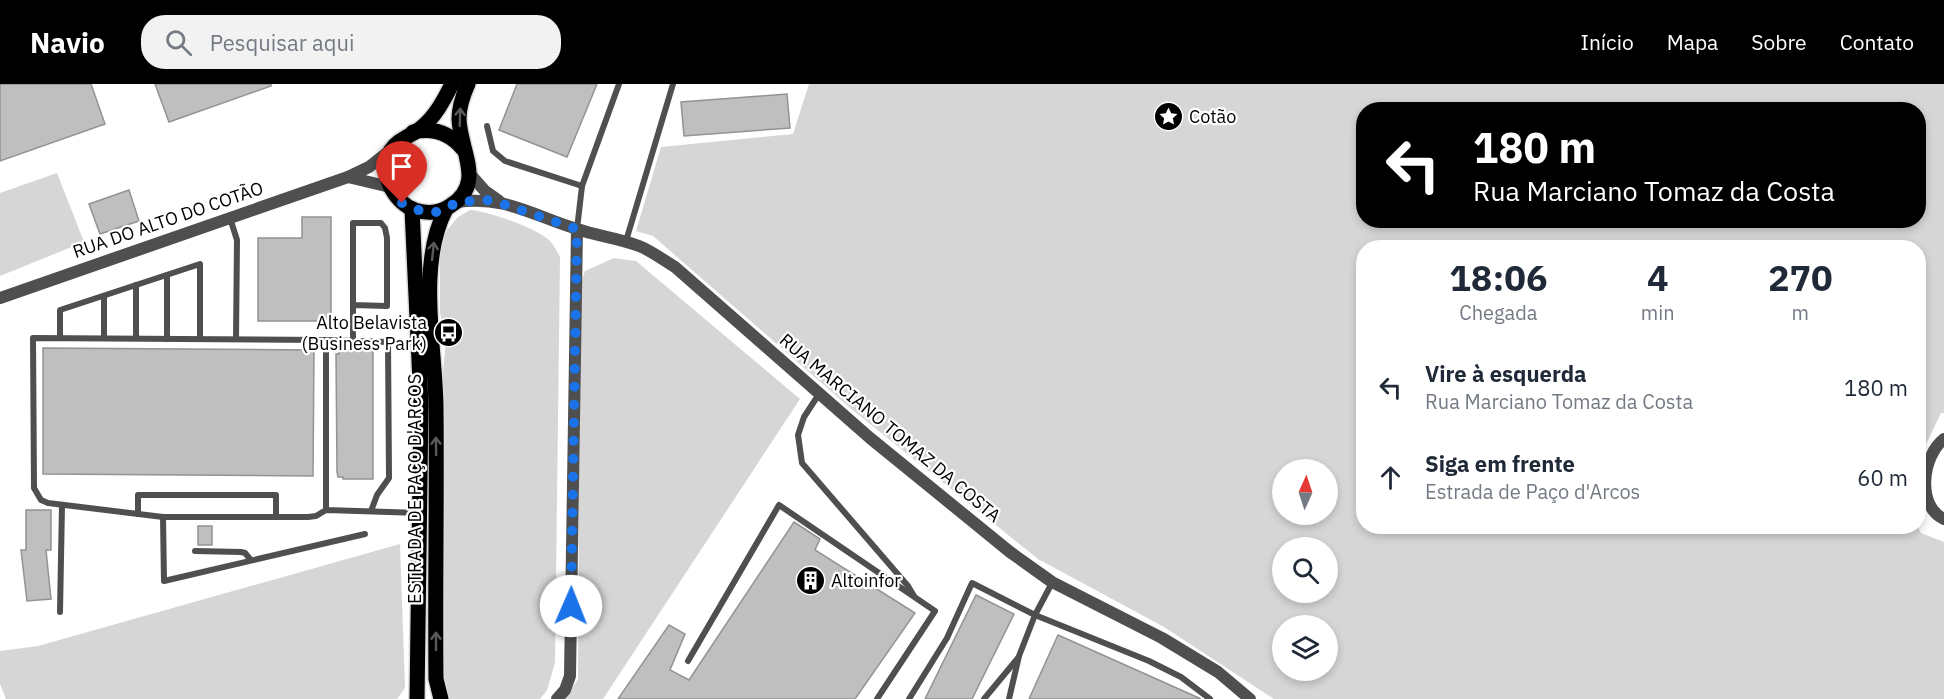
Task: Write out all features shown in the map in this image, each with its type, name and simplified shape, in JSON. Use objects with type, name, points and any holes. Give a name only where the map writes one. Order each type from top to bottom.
[{"type":"main road","points":[[452,84],[435,114],[420,129],[392,149],[387,159],[390,187],[402,203],[423,212],[452,206]]},
{"type":"main road","points":[[468,84],[459,116],[461,137],[470,174]]},
{"type":"main road","points":[[413,132],[423,130],[442,132],[465,151]]},
{"type":"main road","name":"ESTRADA DE PAÇO D'ARCOS","points":[[441,699],[436,679],[436,402],[431,281],[432,250],[435,236],[452,206],[467,186],[470,174]]},
{"type":"main road","name":"ESTRADA DE PAÇO D'ARCOS","points":[[412,209],[421,404],[417,699]]},
{"type":"street","name":"RUA DO ALTO DO COTÃO","points":[[0,298],[348,177],[369,167],[392,149]]},
{"type":"street","name":"RUA MARCIANO TOMAZ DA COSTA","points":[[470,174],[485,191],[503,203]]},
{"type":"street","points":[[348,177],[390,187]]},
{"type":"street","name":"RUA MARCIANO TOMAZ DA COSTA","points":[[452,206],[484,200],[503,203],[577,229],[640,246],[675,267],[819,394],[1010,552],[1052,582],[1162,638],[1218,672],[1250,699]]},
{"type":"street","points":[[557,699],[565,690],[570,676],[577,229]]},
{"type":"street","points":[[1926,474],[1929,457],[1944,439]]},
{"type":"street","points":[[1926,488],[1928,504],[1938,516],[1944,519]]},
{"type":"lane","points":[[577,229],[582,186],[619,84]]},
{"type":"lane","points":[[626,241],[674,84]]},
{"type":"lane","points":[[488,126],[493,151],[505,161],[582,186]]},
{"type":"lane","points":[[230,218],[237,240],[236,339]]},
{"type":"lane","points":[[353,305],[387,306],[387,238],[385,228],[381,223],[353,224],[353,305],[353,340]]},
{"type":"lane","points":[[60,338],[60,310],[200,264],[200,339]]},
{"type":"lane","points":[[167,274],[167,339]]},
{"type":"lane","points":[[136,285],[136,338]]},
{"type":"lane","points":[[104,296],[104,338]]},
{"type":"lane","points":[[371,511],[377,495],[389,478],[388,342],[33,338],[34,488],[41,500],[62,505],[164,517],[308,517],[316,516],[326,510],[420,513]]},
{"type":"lane","points":[[326,340],[326,510]]},
{"type":"lane","points":[[819,394],[804,417],[798,435],[802,463],[908,586],[915,598]]},
{"type":"lane","points":[[138,514],[138,495],[276,495],[276,517]]},
{"type":"lane","points":[[60,612],[62,505]]},
{"type":"lane","points":[[688,661],[779,505],[935,610],[877,699]]},
{"type":"lane","points":[[164,517],[164,581],[250,559],[365,534]]},
{"type":"lane","points":[[195,551],[241,552],[250,559]]},
{"type":"lane","points":[[1009,699],[1019,656],[1035,615],[1052,582]]},
{"type":"lane","points":[[909,699],[947,638],[972,583],[1035,615],[1160,666],[1181,677],[1210,699]]},
{"type":"lane","points":[[984,699],[1019,656]]},
{"type":"shaded area","points":[[809,84],[1944,84],[1944,413],[1941,413],[1926,444],[1926,240],[1356,240],[1356,534],[1924,534],[1944,542],[1944,699],[1274,699],[1164,627],[1038,559],[849,407],[653,236],[636,231],[661,147],[793,134]]},
{"type":"shaded area","points":[[57,173],[84,242],[0,276],[0,193]]},
{"type":"shaded area","points":[[470,210],[500,217],[535,231],[550,241],[560,257],[555,663],[547,690],[540,699],[447,699],[443,686],[443,372],[446,340],[440,313],[440,248],[447,230],[458,217]]},
{"type":"shaded area","points":[[614,258],[636,261],[800,399],[603,699],[565,699],[578,679],[580,286],[585,271]]},
{"type":"shaded area","points":[[400,544],[405,688],[397,699],[6,699],[0,684],[0,651],[38,646]]},
{"type":"building","points":[[0,84],[91,84],[105,124],[0,161]]},
{"type":"building","points":[[155,84],[271,84],[271,86],[169,122]]},
{"type":"building","points":[[517,84],[597,84],[567,157],[499,130]]},
{"type":"building","points":[[787,94],[790,128],[684,136],[681,102]]},
{"type":"building","points":[[129,190],[139,221],[100,234],[89,204]]},
{"type":"building","points":[[302,217],[331,217],[331,321],[258,321],[258,238],[302,238]]},
{"type":"building","points":[[43,348],[314,350],[313,476],[43,474]]},
{"type":"building","points":[[373,348],[373,479],[343,479],[343,477],[338,477],[337,472],[336,354],[343,349]]},
{"type":"building","points":[[26,510],[51,510],[51,550],[46,550],[51,599],[27,601],[21,550],[26,550]]},
{"type":"building","name":"Altoinfor","points":[[794,522],[820,539],[815,550],[915,613],[855,699],[618,699],[669,625],[685,634],[670,670],[689,680]]},
{"type":"building","points":[[198,526],[212,526],[212,545],[198,545]]},
{"type":"building","points":[[976,595],[1014,614],[972,699],[925,699]]},
{"type":"building","points":[[1058,635],[1199,698],[1201,699],[1029,699]]},
{"type":"place","name":"Cotão","points":[[1168,117]]},
{"type":"place","name":"Alto Belavista (Business Park)","points":[[448,333]]},
{"type":"place","name":"Altoinfor","points":[[810,581]]},
{"type":"route","points":[[402,203],[423,212],[436,212],[457,202],[491,200],[577,229],[571,606]]}]
